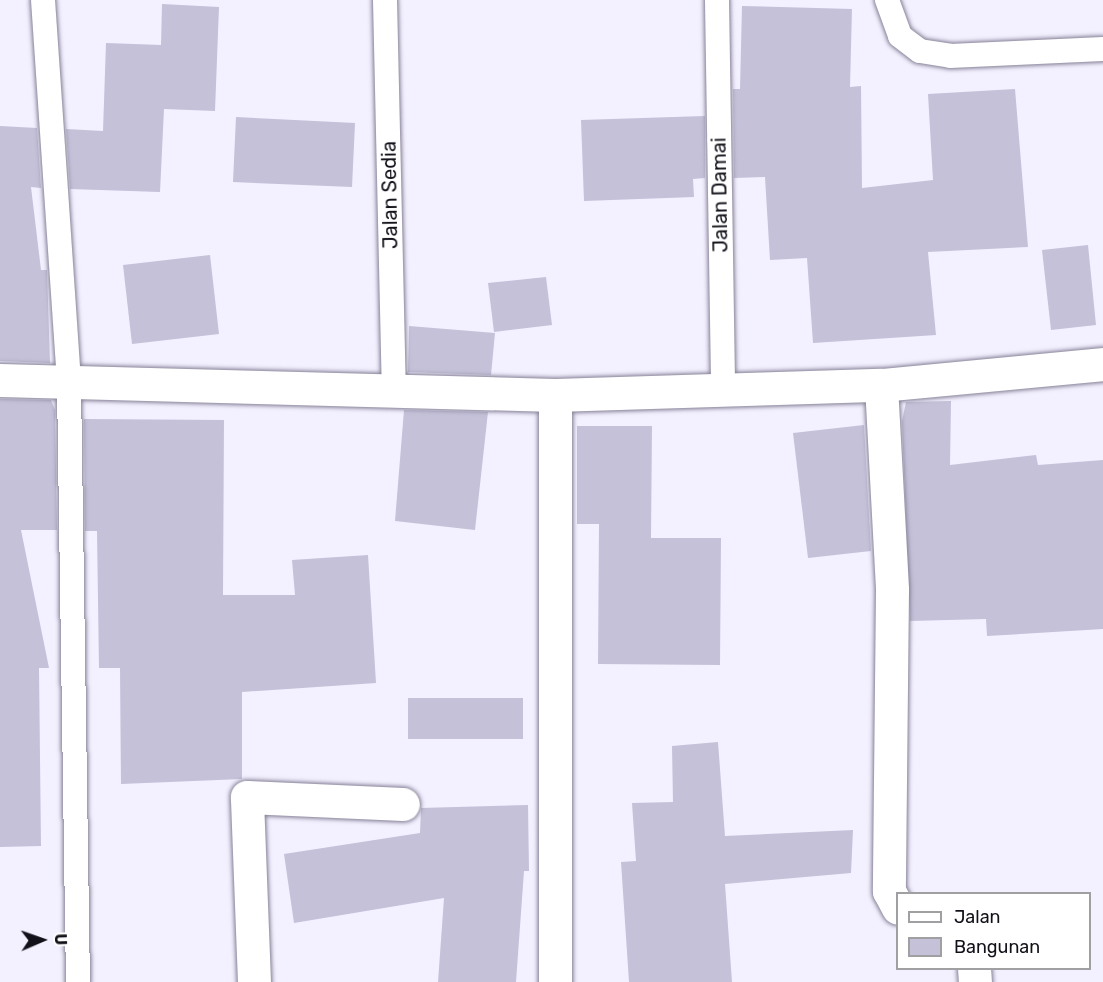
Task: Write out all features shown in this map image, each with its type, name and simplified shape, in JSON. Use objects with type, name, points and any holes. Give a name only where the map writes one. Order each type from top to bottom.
[{"type":"street","points":[[0,380],[69,385],[394,389],[555,395],[881,385],[1103,364]]},
{"type":"street","points":[[881,385],[892,590],[889,891],[896,906]]},
{"type":"street","points":[[555,395],[555,982]]},
{"type":"street","points":[[254,982],[247,797],[403,804]]},
{"type":"lane","points":[[43,0],[69,385],[78,982]]},
{"type":"lane","name":"Jalan Sedia","points":[[385,0],[394,389]]},
{"type":"lane","name":"Jalan Damai","points":[[717,0],[723,391]]},
{"type":"lane","points":[[887,0],[900,36],[920,51],[951,56],[1103,49]]},
{"type":"building","points":[[162,4],[219,7],[215,111],[164,109],[160,192],[70,189],[66,129],[103,131],[106,43],[161,45]]},
{"type":"building","points":[[742,6],[852,9],[850,87],[861,86],[862,188],[933,180],[928,94],[1015,89],[1028,247],[928,252],[936,335],[813,343],[807,258],[770,260],[765,177],[734,178],[733,89],[740,89]]},
{"type":"building","points":[[705,116],[705,178],[693,179],[694,197],[584,201],[581,120]]},
{"type":"building","points":[[236,117],[355,123],[352,187],[233,182]]},
{"type":"building","points":[[0,126],[37,128],[41,188],[31,187],[41,270],[47,270],[50,363],[0,361]]},
{"type":"building","points":[[1088,245],[1096,325],[1051,330],[1042,250]]},
{"type":"building","points":[[210,255],[219,334],[132,344],[123,265]]},
{"type":"building","points":[[546,277],[552,325],[494,332],[488,283]]},
{"type":"building","points":[[409,326],[495,333],[491,375],[408,372]]},
{"type":"building","points":[[0,399],[51,400],[55,410],[57,530],[21,530],[49,668],[39,668],[41,846],[0,847]]},
{"type":"building","points":[[951,401],[950,465],[1036,455],[1038,465],[1103,460],[1103,629],[987,636],[986,619],[910,621],[902,421],[906,402]]},
{"type":"building","points":[[404,410],[488,412],[475,530],[395,521]]},
{"type":"building","points":[[84,419],[224,420],[223,595],[295,595],[292,560],[368,555],[376,683],[242,692],[242,779],[121,784],[120,668],[99,668],[97,531],[85,531]]},
{"type":"building","points":[[864,425],[871,551],[808,558],[793,433]]},
{"type":"building","points":[[577,426],[652,426],[651,538],[721,538],[720,665],[598,664],[599,524],[577,524]]},
{"type":"building","points":[[408,698],[523,698],[523,739],[408,739]]},
{"type":"building","points":[[718,742],[725,836],[853,830],[851,873],[725,884],[732,982],[629,982],[621,862],[636,861],[632,803],[673,802],[672,746]]},
{"type":"building","points":[[528,805],[529,871],[524,871],[516,982],[438,982],[444,898],[294,923],[284,854],[420,833],[421,808]]}]
